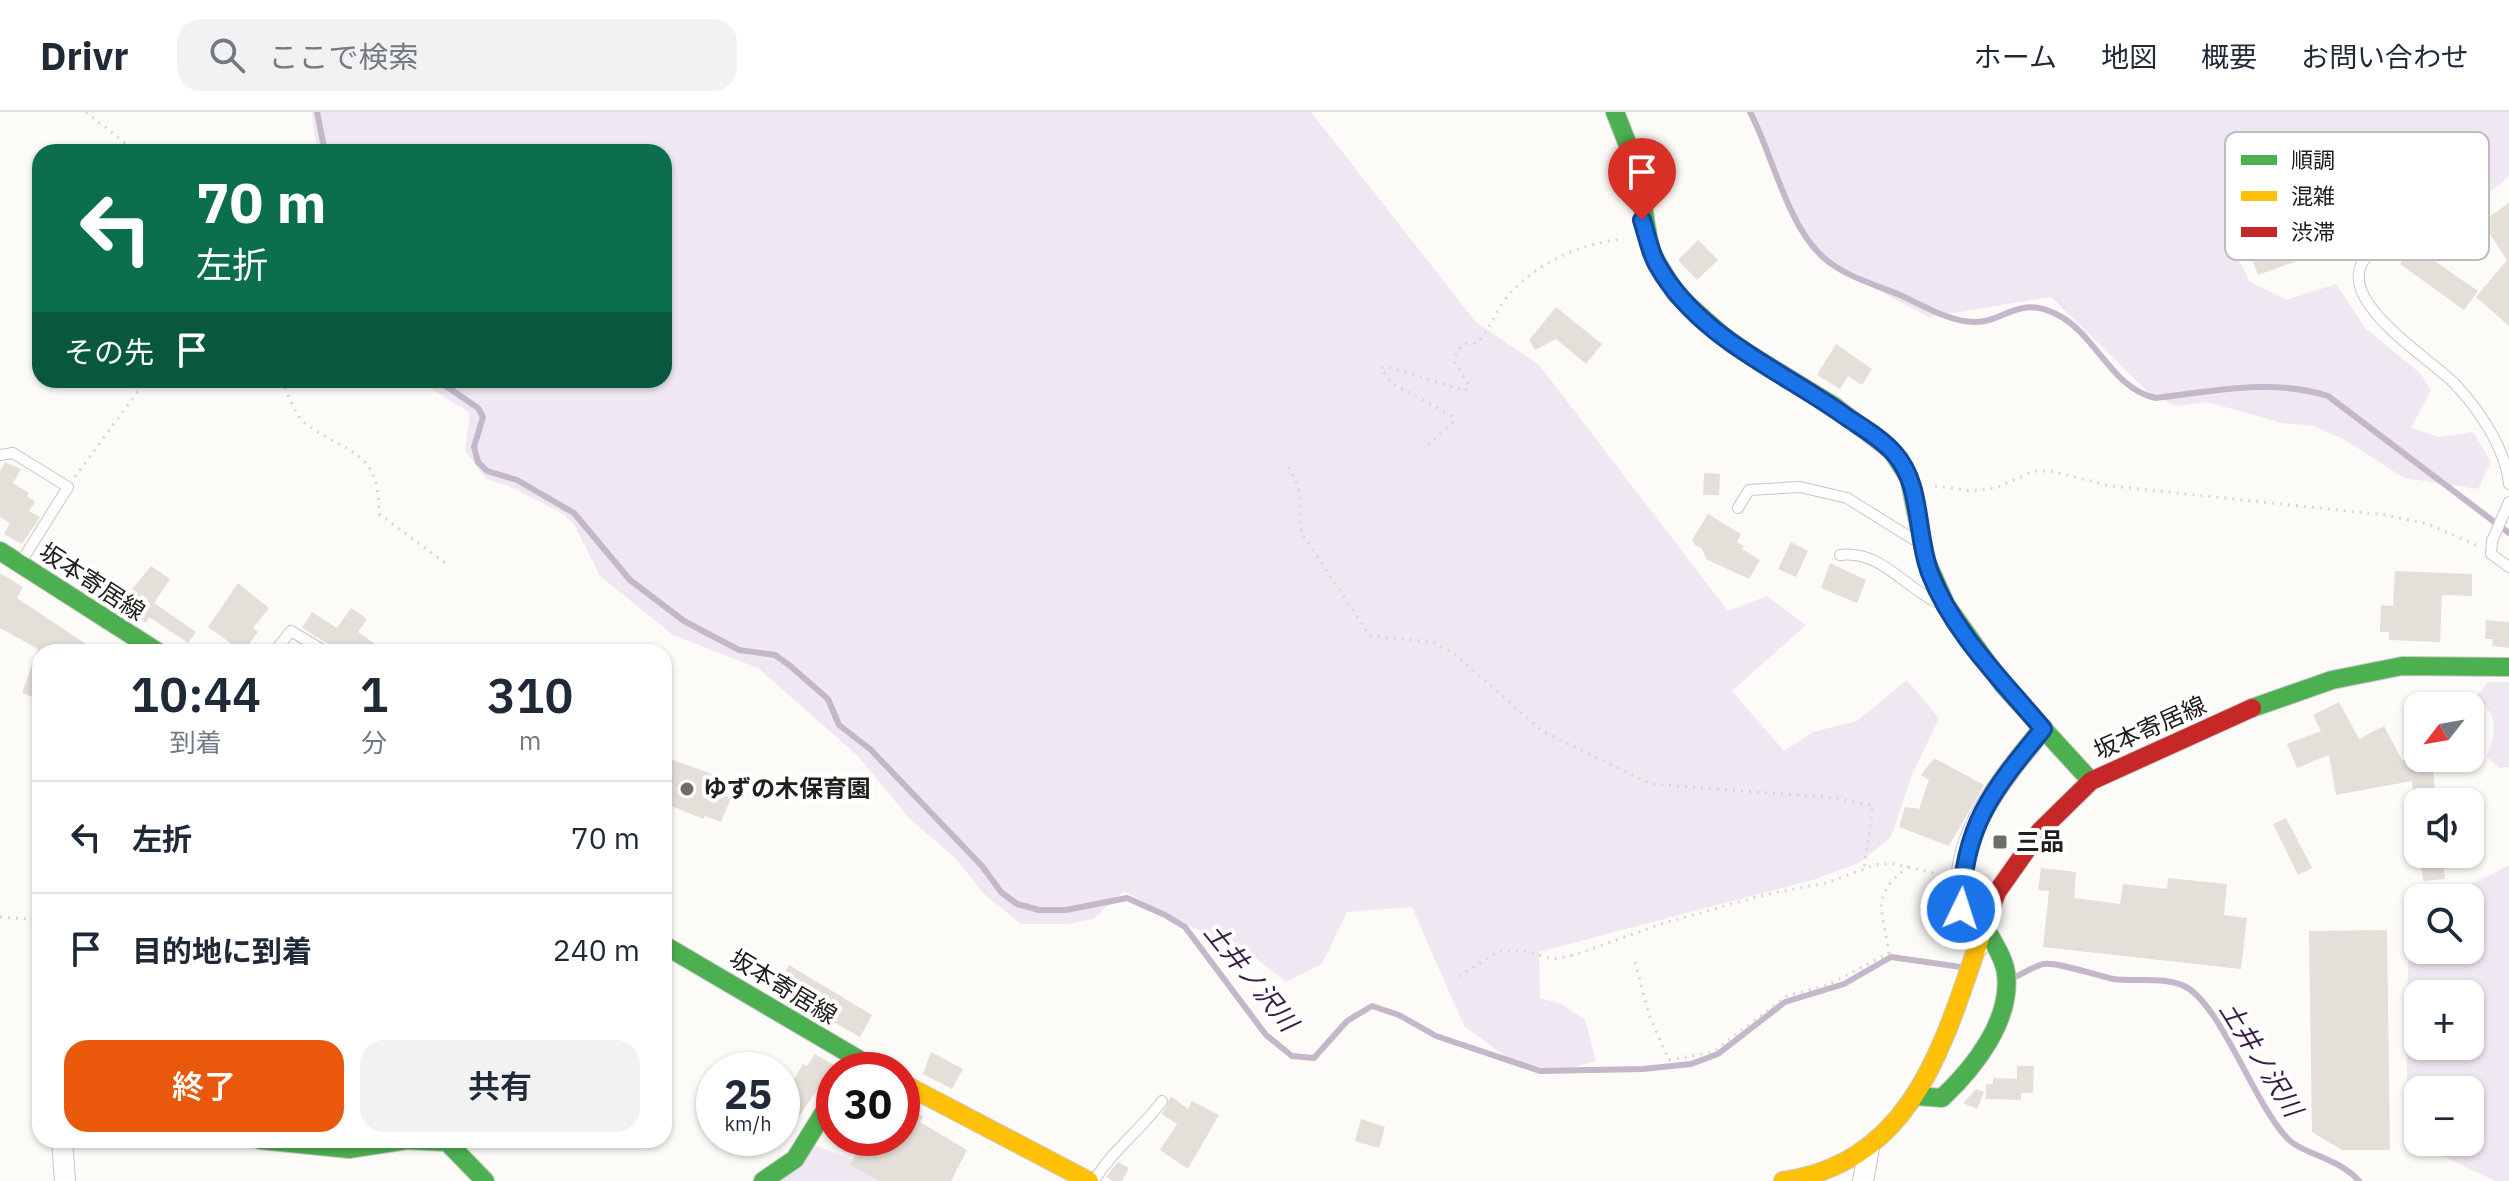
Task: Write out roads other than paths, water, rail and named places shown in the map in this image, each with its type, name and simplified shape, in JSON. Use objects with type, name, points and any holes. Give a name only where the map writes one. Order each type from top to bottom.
[{"type":"main road","points":[[1615,112],[1635,163],[1642,220],[1657,264],[1681,298],[1732,344],[1819,397],[1892,451],[1912,483],[1921,544],[1930,574],[1959,629],[2091,781]]},
{"type":"main road","name":"坂本寄居線","points":[[0,551],[145,644]]},
{"type":"main road","name":"坂本寄居線","points":[[1783,1181],[1810,1177],[1869,1148],[1917,1096],[1936,1063],[1997,892],[2040,831],[2091,781],[2271,700],[2332,680],[2402,666],[2509,667]]},
{"type":"main road","points":[[1917,1096],[1942,1098],[1965,1079],[1991,1035],[2006,989],[2006,972],[1985,927]]},
{"type":"main road","name":"坂本寄居線","points":[[672,950],[834,1052]]},
{"type":"main road","points":[[920,1092],[1092,1181]]},
{"type":"main road","points":[[763,1181],[795,1159],[816,1125]]},
{"type":"main road","points":[[454,1148],[485,1181]]},
{"type":"street","points":[[1978,947],[1961,909],[1961,880],[1967,848],[1978,818],[2001,779],[2043,729]]},
{"type":"street","points":[[63,1148],[65,1181]]},
{"type":"street","points":[[1863,1181],[1869,1148]]},
{"type":"lane","points":[[2361,260],[2355,272],[2367,303],[2390,328],[2454,384],[2498,447],[2509,484]]},
{"type":"lane","points":[[0,455],[13,453],[68,487],[20,564]]},
{"type":"lane","points":[[1738,508],[1749,490],[1800,487],[1847,498],[1921,544]]},
{"type":"lane","points":[[2509,502],[2492,541],[2491,554],[2509,567]]},
{"type":"lane","points":[[1840,555],[1874,558],[1909,586],[1948,609]]},
{"type":"lane","points":[[280,644],[291,631],[313,644]]},
{"type":"lane","points":[[1092,1181],[1106,1161],[1148,1120],[1162,1101]]},
{"type":"waterway","name":"土井ノ沢川","points":[[317,112],[323,144]]},
{"type":"waterway","points":[[1750,112],[1800,228],[1824,258],[1841,270],[1955,319],[1985,321],[2031,307],[2056,314],[2082,334],[2127,384],[2140,393],[2156,398],[2264,387],[2328,396],[2509,533]]},
{"type":"waterway","name":"土井ノ沢川","points":[[449,388],[478,408],[483,417],[474,447],[478,462],[487,471],[517,480],[574,513],[630,580],[684,621],[739,650],[775,655],[789,665],[828,699],[839,725],[870,749],[982,866],[1001,892],[1017,904],[1039,910],[1066,910],[1127,898],[1165,915],[1185,927],[1266,1035],[1292,1056],[1314,1058],[1347,1021],[1372,1006],[1399,1015],[1436,1036],[1540,1071],[1643,1069],[1691,1064],[1718,1054],[1785,1002],[1844,984],[1891,957],[1961,967]]},
{"type":"waterway","name":"土井ノ沢川","points":[[2015,977],[2039,965],[2049,964],[2114,979],[2160,980],[2186,987],[2212,1014],[2262,1102],[2287,1138],[2341,1167],[2359,1181]]},
{"type":"place","name":"ゆずの木保育園","points":[[687,789]]},
{"type":"place","name":"三品","points":[[2000,842]]}]
